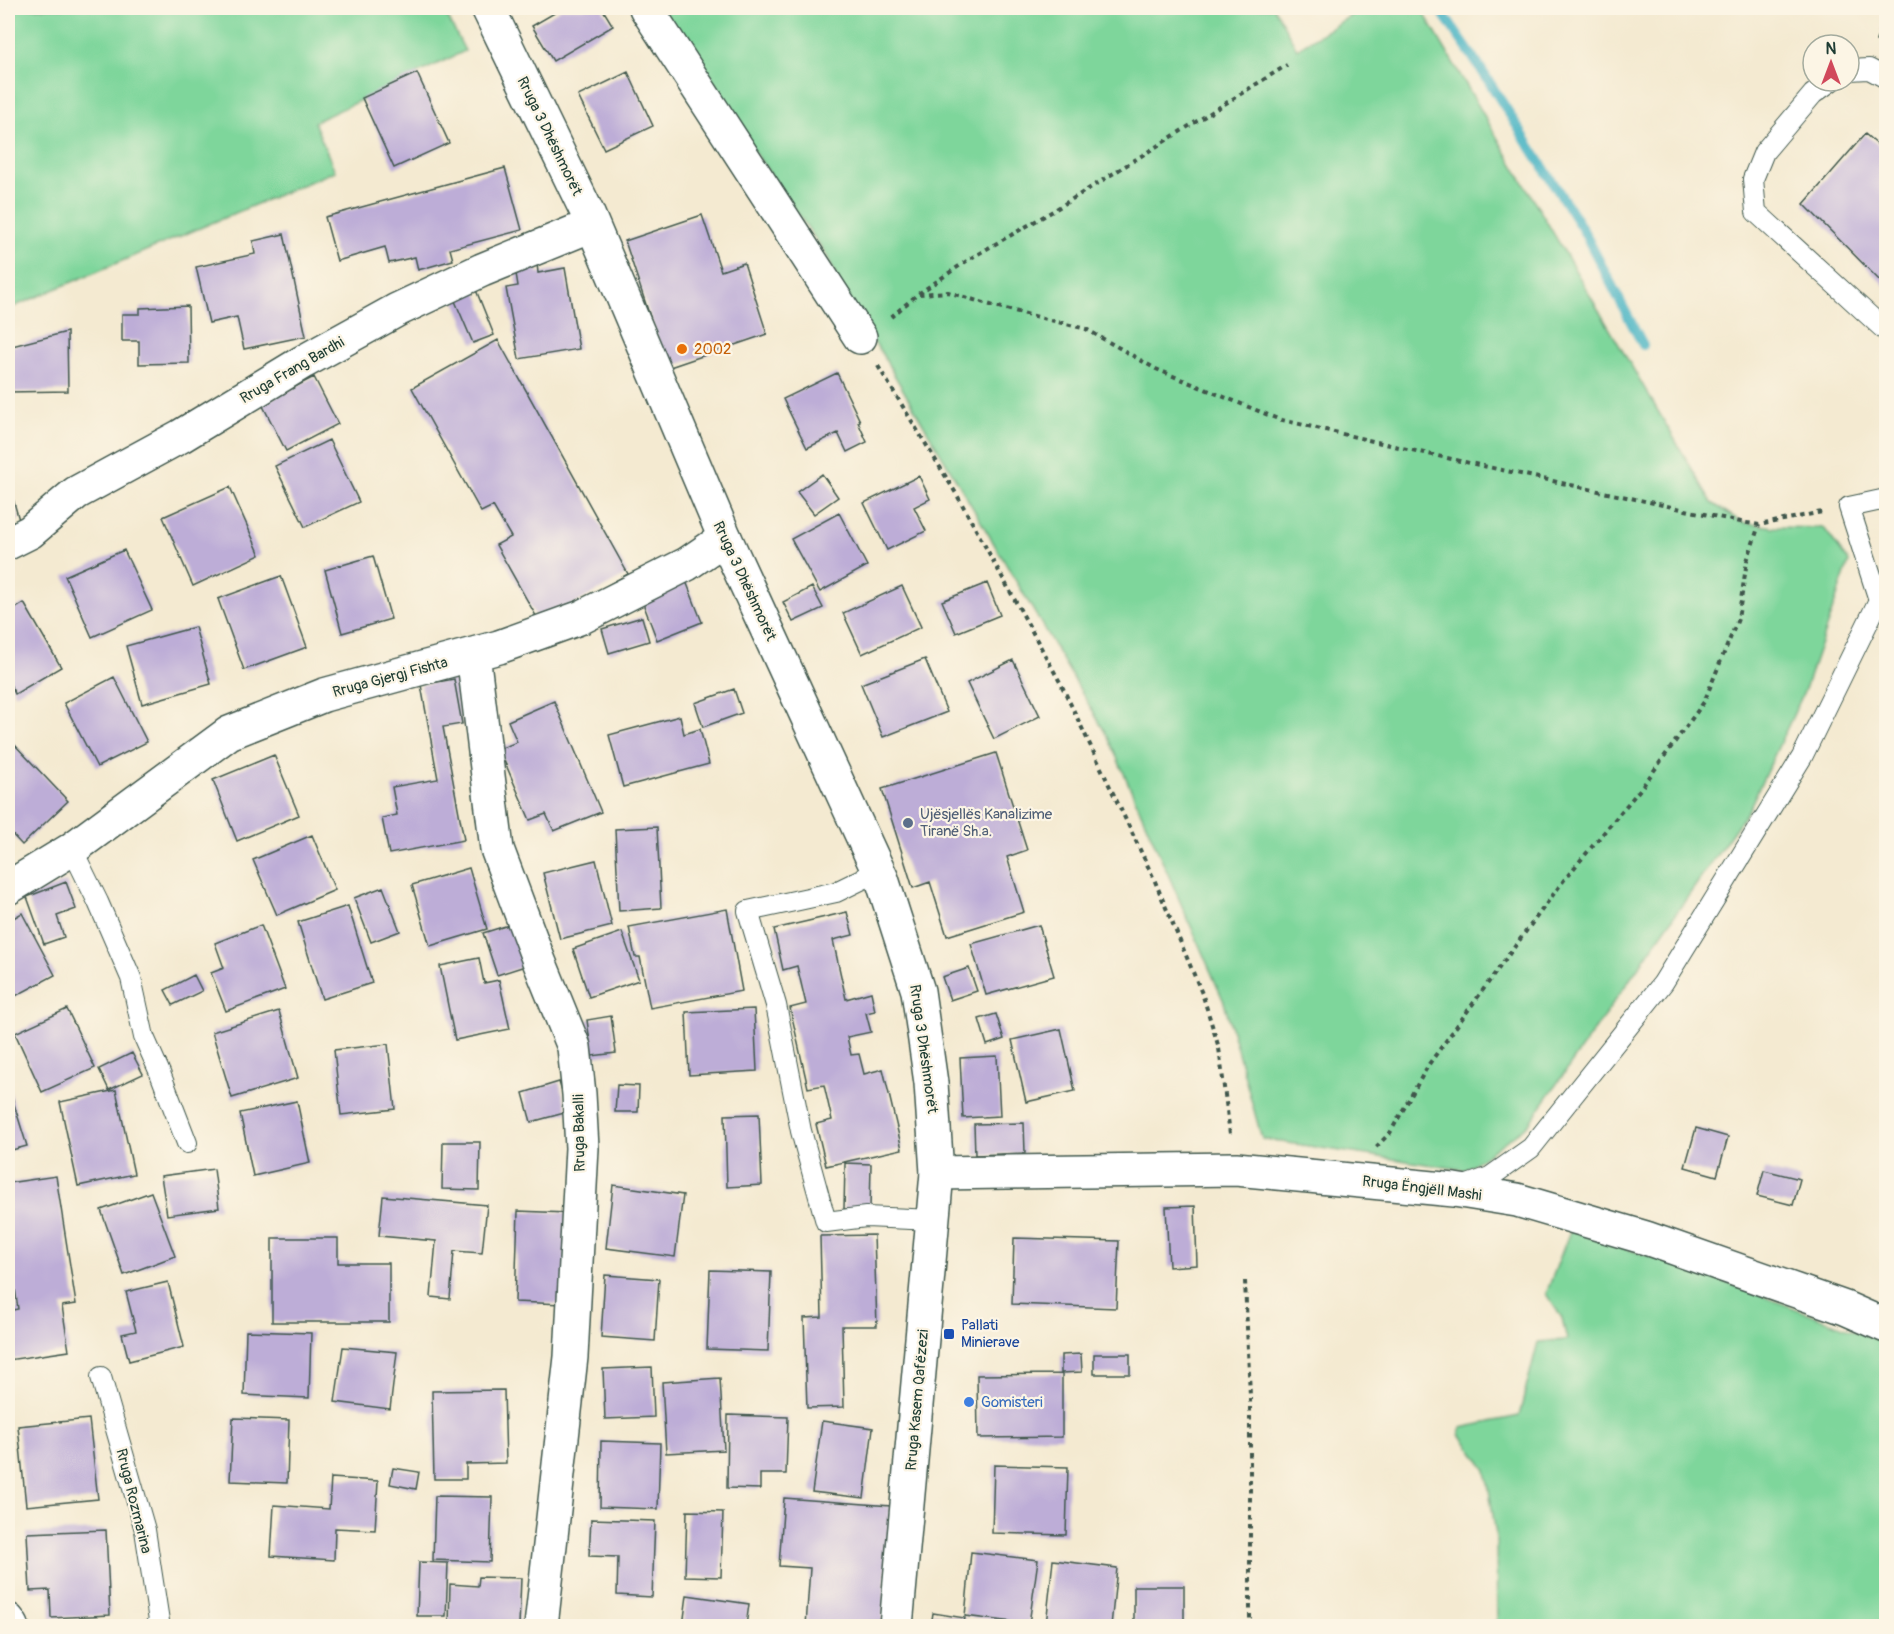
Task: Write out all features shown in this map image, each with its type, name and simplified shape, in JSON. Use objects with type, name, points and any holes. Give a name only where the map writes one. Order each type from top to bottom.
[{"type":"street","name":"Rruga 3 Dhëshmorët","points":[[488,8],[592,225],[725,538],[879,871],[918,991],[931,1083],[937,1173]]},
{"type":"street","points":[[646,8],[860,337]]},
{"type":"street","name":"Rruga Frang Bardhi","points":[[8,543],[30,532],[76,493],[181,436],[303,362],[397,310],[482,270],[592,225]]},
{"type":"street","name":"Rruga Gjergj Fishta","points":[[8,888],[72,849],[229,733],[324,695],[499,647],[582,617],[687,564],[725,538]]},
{"type":"street","name":"Rruga Bakalli","points":[[473,654],[497,849],[574,1047],[579,1094],[582,1148],[571,1357],[541,1626]]},
{"type":"street","name":"Rruga Ëngjëll Mashi","points":[[937,1173],[1236,1170],[1454,1190],[1517,1200],[1646,1238],[1845,1308],[1887,1326]]},
{"type":"street","name":"Rruga Kasem Qafëzezi","points":[[896,1626],[937,1173]]},
{"type":"street","points":[[8,1620],[12,1626]]},
{"type":"lane","points":[[1861,69],[1869,69],[1887,78]]},
{"type":"lane","points":[[1814,93],[1764,152],[1753,178],[1756,212],[1887,331]]},
{"type":"lane","points":[[1454,1190],[1490,1177],[1531,1148],[1662,983],[1802,757],[1879,600],[1849,507],[1887,499]]},
{"type":"lane","points":[[72,849],[131,978],[144,1037],[187,1143]]},
{"type":"lane","points":[[879,871],[836,892],[748,911],[776,1005],[801,1131],[826,1222],[866,1217],[933,1221]]},
{"type":"lane","name":"Rruga Rozmarina","points":[[101,1377],[145,1530],[159,1621],[156,1626]]},
{"type":"path","points":[[1236,1170],[1219,1048],[1203,996],[1154,879],[1061,684],[957,495],[860,337],[879,327],[918,294],[971,258],[1053,211],[1287,65]]},
{"type":"path","points":[[918,294],[948,292],[994,306],[1086,328],[1156,369],[1278,419],[1433,455],[1759,525],[1849,507]]},
{"type":"path","points":[[1347,1179],[1390,1133],[1429,1064],[1464,1015],[1564,880],[1642,787],[1704,702],[1738,619],[1747,561],[1759,525]]},
{"type":"path","points":[[1245,1281],[1250,1396],[1250,1626]]},
{"type":"green space","points":[[8,8],[443,8],[465,51],[314,122],[335,171],[8,309]]},
{"type":"green space","points":[[661,8],[1274,8],[1297,49],[1363,8],[1421,8],[1712,503],[1741,522],[1773,527],[1824,528],[1849,562],[1804,692],[1749,809],[1528,1125],[1465,1170],[1262,1139],[1224,1002],[1108,737],[879,349],[854,314],[826,254],[749,144]]},
{"type":"green space","points":[[1570,1231],[1699,1272],[1886,1343],[1886,1626],[1497,1626],[1496,1535],[1486,1470],[1460,1434],[1461,1428],[1519,1416],[1538,1342],[1567,1340],[1562,1318],[1546,1294]]},
{"type":"building","points":[[563,8],[602,8],[613,26],[553,61],[532,26]]},
{"type":"building","points":[[628,72],[653,126],[604,149],[578,96]]},
{"type":"building","points":[[417,73],[449,143],[394,168],[362,98]]},
{"type":"building","points":[[1865,134],[1886,152],[1886,287],[1804,204]]},
{"type":"building","points":[[505,168],[522,230],[450,249],[453,260],[418,270],[415,257],[389,263],[385,247],[337,261],[325,217]]},
{"type":"building","points":[[702,215],[721,271],[744,263],[767,334],[667,368],[625,241]]},
{"type":"building","points":[[284,234],[306,336],[244,349],[237,317],[209,323],[196,267],[255,254],[253,241]]},
{"type":"building","points":[[537,263],[538,273],[565,268],[579,349],[519,359],[506,288],[518,286],[515,267]]},
{"type":"building","points":[[474,285],[494,335],[473,343],[452,294]]},
{"type":"building","points":[[188,306],[189,363],[139,364],[139,341],[122,341],[122,314],[140,314],[140,308]]},
{"type":"building","points":[[67,332],[68,391],[8,392],[8,347]]},
{"type":"building","points":[[498,340],[628,574],[540,623],[496,545],[511,537],[493,506],[481,512],[412,388]]},
{"type":"building","points":[[837,373],[860,421],[858,422],[867,442],[847,452],[838,433],[807,448],[783,399]]},
{"type":"building","points":[[314,377],[338,424],[286,451],[262,404]]},
{"type":"building","points":[[329,440],[359,502],[305,527],[275,466]]},
{"type":"building","points":[[822,474],[838,497],[814,514],[797,492]]},
{"type":"building","points":[[919,476],[930,499],[914,507],[926,531],[887,550],[864,503]]},
{"type":"building","points":[[8,481],[19,520],[8,523]]},
{"type":"building","points":[[230,487],[260,555],[193,586],[163,517]]},
{"type":"building","points":[[839,513],[867,566],[820,592],[791,539]]},
{"type":"building","points":[[124,550],[152,610],[92,637],[65,576]]},
{"type":"building","points":[[373,556],[391,619],[342,633],[325,570]]},
{"type":"building","points":[[281,576],[307,647],[244,670],[218,599]]},
{"type":"building","points":[[686,581],[702,622],[657,640],[641,598]]},
{"type":"building","points":[[987,583],[1000,615],[956,633],[942,601]]},
{"type":"building","points":[[902,586],[921,627],[862,654],[843,613]]},
{"type":"building","points":[[812,587],[823,608],[793,622],[783,602]]},
{"type":"building","points":[[24,603],[61,667],[15,694],[8,680],[8,613]]},
{"type":"building","points":[[642,617],[649,641],[609,653],[602,629]]},
{"type":"building","points":[[195,627],[211,684],[142,704],[126,646]]},
{"type":"building","points":[[925,659],[947,712],[883,737],[861,684]]},
{"type":"building","points":[[1013,660],[1040,716],[994,739],[967,683]]},
{"type":"building","points":[[114,677],[147,742],[97,767],[64,703]]},
{"type":"building","points":[[454,679],[462,724],[443,727],[464,840],[389,854],[382,818],[397,815],[392,787],[438,779],[421,685]]},
{"type":"building","points":[[734,689],[742,713],[703,727],[695,703]]},
{"type":"building","points":[[554,701],[601,812],[554,831],[546,814],[530,820],[499,749],[517,742],[508,721]]},
{"type":"building","points":[[680,716],[684,734],[700,729],[709,764],[623,787],[609,735]]},
{"type":"building","points":[[13,743],[68,801],[22,845],[8,830],[8,749]]},
{"type":"building","points":[[996,753],[1027,850],[1007,857],[1024,912],[947,936],[930,882],[913,888],[882,789]]},
{"type":"building","points":[[274,755],[299,815],[237,841],[213,780]]},
{"type":"building","points":[[657,827],[661,908],[619,911],[615,829]]},
{"type":"building","points":[[312,835],[335,890],[277,915],[253,860]]},
{"type":"building","points":[[596,860],[612,926],[560,939],[543,873]]},
{"type":"building","points":[[469,868],[487,929],[430,946],[412,885]]},
{"type":"building","points":[[66,882],[76,909],[57,916],[64,937],[44,944],[27,897]]},
{"type":"building","points":[[383,887],[400,931],[371,942],[354,898]]},
{"type":"building","points":[[348,906],[372,983],[322,999],[298,922]]},
{"type":"building","points":[[727,909],[742,991],[650,1008],[640,957],[635,957],[629,927]]},
{"type":"building","points":[[847,912],[853,935],[833,940],[846,999],[871,992],[875,1011],[866,1013],[871,1032],[847,1037],[851,1055],[859,1054],[864,1074],[883,1069],[902,1149],[826,1166],[816,1124],[832,1120],[824,1085],[808,1088],[790,1008],[806,1004],[797,966],[783,970],[774,929]]},
{"type":"building","points":[[22,913],[55,975],[8,1000],[8,921]]},
{"type":"building","points":[[512,924],[525,966],[497,975],[483,933]]},
{"type":"building","points":[[261,925],[285,989],[226,1011],[211,973],[224,968],[215,943]]},
{"type":"building","points":[[1039,925],[1054,976],[986,995],[971,944]]},
{"type":"building","points":[[622,932],[639,980],[589,997],[573,949]]},
{"type":"building","points":[[479,958],[484,983],[499,980],[510,1029],[455,1040],[440,966]]},
{"type":"building","points":[[969,968],[977,991],[950,1000],[942,977]]},
{"type":"building","points":[[194,975],[202,991],[173,1005],[165,990]]},
{"type":"building","points":[[67,1009],[95,1068],[42,1092],[15,1033]]},
{"type":"building","points":[[754,1009],[757,1071],[689,1075],[686,1012]]},
{"type":"building","points":[[279,1011],[298,1078],[232,1098],[212,1032]]},
{"type":"building","points":[[996,1014],[1004,1039],[987,1045],[979,1019]]},
{"type":"building","points":[[611,1016],[616,1053],[592,1056],[587,1020]]},
{"type":"building","points":[[1061,1029],[1075,1091],[1026,1102],[1012,1040]]},
{"type":"building","points":[[388,1044],[395,1109],[341,1115],[334,1050]]},
{"type":"building","points":[[132,1053],[143,1074],[109,1090],[99,1069]]},
{"type":"building","points":[[997,1056],[1000,1116],[963,1118],[960,1058]]},
{"type":"building","points":[[559,1082],[568,1112],[531,1122],[523,1093]]},
{"type":"building","points":[[8,1085],[27,1146],[8,1151]]},
{"type":"building","points":[[617,1085],[639,1086],[638,1112],[615,1112]]},
{"type":"building","points":[[116,1090],[134,1174],[78,1186],[60,1102]]},
{"type":"building","points":[[297,1101],[310,1163],[253,1176],[240,1113]]},
{"type":"building","points":[[759,1114],[762,1185],[727,1187],[725,1115]]},
{"type":"building","points":[[1024,1123],[1025,1153],[975,1155],[974,1124]]},
{"type":"building","points":[[1696,1128],[1728,1137],[1717,1176],[1685,1167]]},
{"type":"building","points":[[443,1142],[480,1142],[479,1190],[442,1189]]},
{"type":"building","points":[[845,1163],[871,1164],[870,1209],[844,1209]]},
{"type":"building","points":[[214,1169],[219,1208],[167,1215],[161,1176]]},
{"type":"building","points":[[1764,1170],[1800,1179],[1793,1205],[1757,1196]]},
{"type":"building","points":[[56,1176],[76,1304],[62,1306],[69,1351],[8,1360],[8,1311],[18,1309],[12,1268],[8,1269],[8,1183]]},
{"type":"building","points":[[613,1185],[683,1195],[675,1257],[606,1248]]},
{"type":"building","points":[[151,1192],[175,1256],[124,1275],[101,1210]]},
{"type":"building","points":[[383,1196],[487,1205],[482,1253],[454,1251],[450,1299],[431,1297],[436,1241],[379,1236]]},
{"type":"building","points":[[1195,1206],[1197,1265],[1169,1267],[1166,1207]]},
{"type":"building","points":[[518,1211],[567,1213],[563,1304],[515,1302]]},
{"type":"building","points":[[874,1235],[877,1326],[842,1326],[844,1407],[807,1408],[804,1318],[822,1317],[820,1236]]},
{"type":"building","points":[[272,1238],[338,1238],[338,1263],[389,1263],[389,1322],[272,1322]]},
{"type":"building","points":[[1014,1238],[1119,1241],[1116,1308],[1012,1304]]},
{"type":"building","points":[[710,1270],[771,1272],[768,1351],[707,1349]]},
{"type":"building","points":[[605,1275],[659,1279],[655,1341],[601,1337]]},
{"type":"building","points":[[168,1282],[184,1347],[129,1361],[122,1334],[136,1331],[126,1292]]},
{"type":"building","points":[[246,1331],[311,1333],[309,1398],[244,1395]]},
{"type":"building","points":[[343,1347],[397,1352],[390,1409],[335,1402]]},
{"type":"building","points":[[1081,1354],[1082,1372],[1061,1373],[1061,1355]]},
{"type":"building","points":[[1094,1354],[1130,1354],[1130,1374],[1094,1374]]},
{"type":"building","points":[[652,1367],[654,1417],[605,1419],[603,1369]]},
{"type":"building","points":[[1062,1374],[1062,1437],[978,1438],[977,1375]]},
{"type":"building","points":[[720,1378],[724,1450],[666,1453],[662,1382]]},
{"type":"building","points":[[504,1390],[506,1463],[466,1464],[466,1479],[434,1479],[432,1391]]},
{"type":"building","points":[[728,1415],[788,1417],[786,1474],[760,1474],[760,1489],[727,1488]]},
{"type":"building","points":[[233,1418],[289,1420],[287,1483],[230,1481]]},
{"type":"building","points":[[89,1419],[98,1499],[26,1506],[18,1426]]},
{"type":"building","points":[[822,1421],[873,1428],[864,1498],[812,1492]]},
{"type":"building","points":[[601,1441],[660,1443],[658,1509],[600,1507]]},
{"type":"building","points":[[994,1465],[1068,1467],[1066,1535],[992,1533]]},
{"type":"building","points":[[393,1468],[419,1472],[416,1489],[390,1484]]},
{"type":"building","points":[[331,1478],[378,1481],[375,1530],[335,1528],[334,1560],[271,1556],[274,1505],[329,1509]]},
{"type":"building","points":[[435,1496],[492,1497],[490,1562],[433,1560]]},
{"type":"building","points":[[784,1498],[891,1506],[882,1626],[806,1626],[810,1568],[779,1566]]},
{"type":"building","points":[[687,1511],[723,1512],[721,1577],[685,1576]]},
{"type":"building","points":[[591,1519],[655,1521],[652,1597],[617,1595],[618,1557],[589,1556]]},
{"type":"building","points":[[106,1530],[110,1615],[51,1618],[50,1590],[30,1591],[27,1533]]},
{"type":"building","points":[[971,1552],[1038,1560],[1029,1624],[965,1616]]},
{"type":"building","points":[[1053,1560],[1117,1568],[1111,1626],[1046,1625]]},
{"type":"building","points":[[419,1562],[448,1563],[446,1616],[417,1616]]},
{"type":"building","points":[[479,1577],[521,1578],[519,1626],[449,1626],[450,1584],[478,1586]]},
{"type":"building","points":[[1134,1586],[1184,1586],[1184,1626],[1134,1626]]},
{"type":"building","points":[[687,1595],[749,1604],[746,1626],[683,1626]]},
{"type":"building","points":[[933,1613],[965,1618],[963,1626],[931,1626]]},
{"type":"waterway","points":[[1439,8],[1481,69],[1583,230],[1643,345]]},
{"type":"place","name":"2002","points":[[682,349]]},
{"type":"place","name":"Ujësjellës Kanalizime Tiranë Sh.a.","points":[[908,823]]},
{"type":"place","name":"Pallati Minierave","points":[[949,1334]]},
{"type":"place","name":"Gomisteri","points":[[969,1402]]}]
